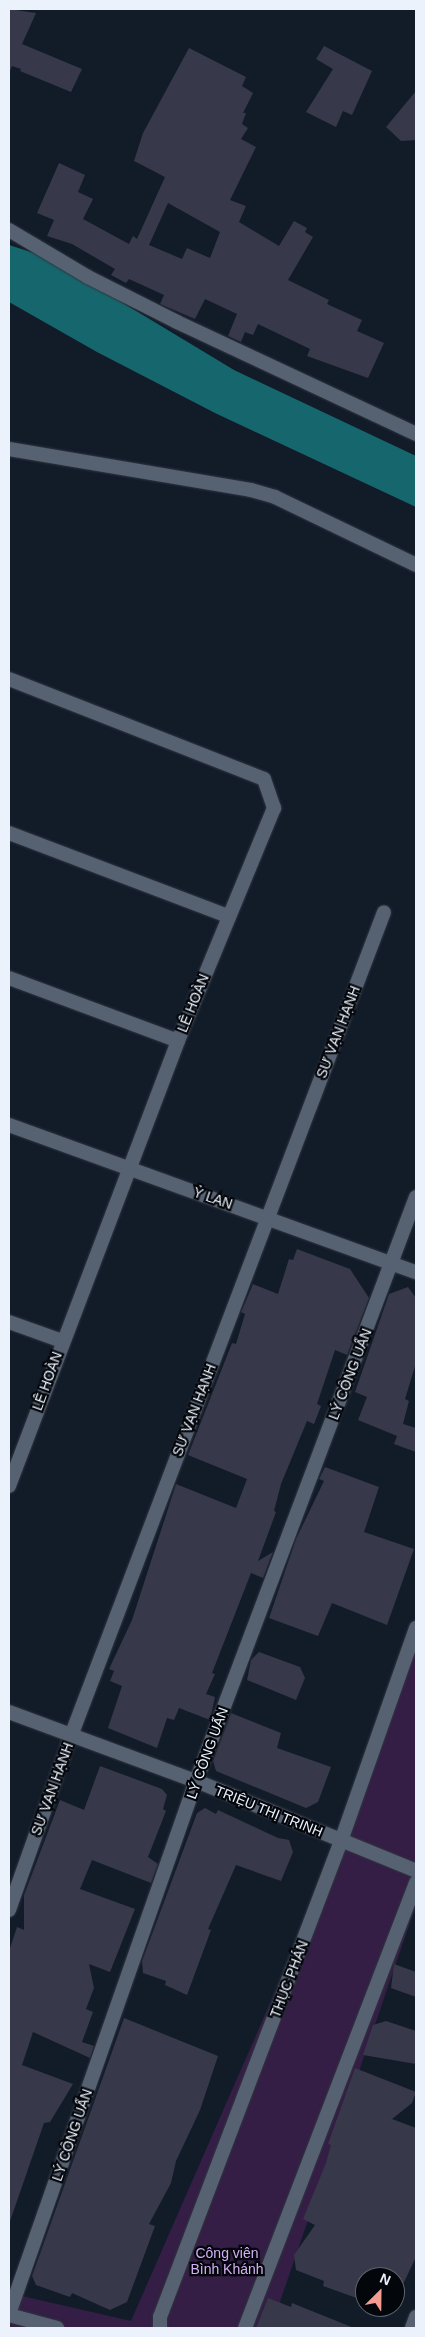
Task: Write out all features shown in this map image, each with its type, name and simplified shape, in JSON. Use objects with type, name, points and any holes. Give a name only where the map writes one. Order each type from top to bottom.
[{"type":"street","points":[[9,230],[88,277],[168,317],[416,434]]},
{"type":"street","points":[[9,449],[251,490],[275,497],[416,565]]},
{"type":"street","name":"LÊ HOÀN","points":[[9,679],[264,779],[274,808],[178,1041],[131,1170],[62,1341],[9,1486]]},
{"type":"street","points":[[9,833],[228,916]]},
{"type":"street","name":"SƯ VẠN HẠNH","points":[[9,1910],[71,1736],[384,912]]},
{"type":"street","points":[[9,978],[178,1041]]},
{"type":"street","name":"Ỷ LAN","points":[[9,1125],[416,1272]]},
{"type":"street","name":"LÝ CÔNG UẨN","points":[[9,2314],[196,1781],[416,1197]]},
{"type":"street","points":[[9,1322],[62,1341]]},
{"type":"street","name":"THỤC PHÁN","points":[[160,2328],[160,2317],[341,1840],[416,1628]]},
{"type":"street","name":"TRIỆU THỊ TRINH","points":[[9,1712],[196,1781],[416,1870]]},
{"type":"street","points":[[245,2328],[416,1883]]},
{"type":"street","points":[[9,2314],[57,2328]]},
{"type":"street","points":[[412,2328],[416,2317]]},
{"type":"green space","name":"Công viên Bình Khánh","points":[[416,1628],[416,1905],[271,2328],[9,2328],[9,2293],[131,2321],[341,1841]]},
{"type":"shaded area","points":[[9,245],[34,253],[108,294],[234,370],[416,456],[416,507],[215,413],[97,352],[9,302]]},
{"type":"building","points":[[9,9],[36,13],[22,44],[82,69],[71,92],[12,66],[9,73]]},
{"type":"building","points":[[324,46],[372,71],[352,115],[343,111],[336,127],[306,112],[333,69],[316,59]]},
{"type":"building","points":[[189,48],[246,77],[242,86],[253,93],[243,113],[246,113],[242,124],[248,128],[241,139],[256,147],[230,200],[246,206],[239,222],[279,246],[294,221],[307,228],[305,232],[313,237],[288,280],[329,300],[327,304],[362,320],[357,331],[384,343],[368,378],[307,356],[310,349],[258,324],[253,335],[245,332],[241,342],[228,336],[237,314],[205,299],[195,319],[160,304],[164,295],[129,279],[126,283],[111,275],[115,269],[72,244],[47,236],[54,220],[37,213],[59,163],[85,175],[78,192],[93,199],[83,219],[129,244],[133,236],[137,239],[165,177],[134,161],[143,133]],"holes":[[[168,203],[220,232],[210,258],[187,248],[182,259],[149,245]]]},
{"type":"building","points":[[416,91],[416,140],[401,141],[386,127]]},
{"type":"building","points":[[297,1249],[350,1269],[369,1298],[347,1355],[335,1350],[317,1404],[321,1406],[314,1424],[307,1421],[281,1484],[274,1511],[276,1512],[258,1561],[273,1552],[263,1578],[251,1573],[212,1673],[215,1674],[206,1694],[215,1697],[210,1720],[179,1708],[174,1720],[167,1718],[157,1748],[108,1728],[122,1686],[110,1681],[114,1671],[109,1669],[132,1620],[176,1484],[236,1508],[247,1479],[188,1455],[232,1343],[236,1344],[245,1314],[241,1312],[253,1284],[278,1294],[289,1259],[293,1260]]},
{"type":"building","points":[[408,1287],[416,1298],[416,1363],[405,1399],[409,1401],[403,1424],[416,1428],[416,1452],[394,1444],[397,1436],[358,1420],[367,1397],[355,1392],[389,1294]]},
{"type":"building","points":[[325,1467],[379,1487],[364,1532],[414,1549],[387,1625],[332,1603],[318,1636],[269,1618],[296,1539],[324,1481],[319,1479]]},
{"type":"building","points":[[259,1652],[300,1667],[305,1678],[296,1700],[247,1680],[251,1660]]},
{"type":"building","points":[[231,1713],[281,1733],[277,1748],[331,1767],[318,1802],[306,1808],[216,1771],[213,1761]]},
{"type":"building","points":[[100,1766],[162,1789],[167,1795],[163,1809],[166,1811],[148,1857],[158,1864],[151,1883],[92,1860],[80,1889],[135,1909],[110,1972],[89,1964],[94,1988],[86,2009],[93,2012],[82,2042],[94,2046],[90,2058],[33,2032],[22,2065],[73,2084],[50,2122],[44,2123],[9,2224],[9,1951],[17,1927],[24,1930],[24,1895],[60,1800],[84,1810]]},
{"type":"building","points":[[205,1808],[216,1814],[218,1810],[278,1838],[289,1840],[293,1852],[281,1881],[236,1865],[208,1929],[211,1930],[187,1995],[165,1985],[166,1981],[143,1973],[142,1961],[197,1813]]},
{"type":"building","points":[[394,1964],[416,1972],[416,1997],[391,1988]]},
{"type":"building","points":[[124,2018],[218,2056],[200,2110],[176,2161],[171,2183],[149,2224],[155,2226],[127,2302],[110,2310],[72,2293],[70,2297],[36,2285],[32,2276]]},
{"type":"building","points":[[386,2021],[416,2031],[416,2064],[363,2055],[373,2025]]},
{"type":"building","points":[[355,2068],[416,2092],[412,2103],[392,2119],[416,2128],[416,2257],[405,2280],[405,2267],[355,2267],[355,2297],[323,2286],[324,2281],[296,2270],[294,2255],[315,2225],[303,2219],[326,2163],[331,2145],[328,2144]]},
{"type":"building","points":[[268,2298],[291,2307],[292,2303],[354,2328],[256,2328]]}]
